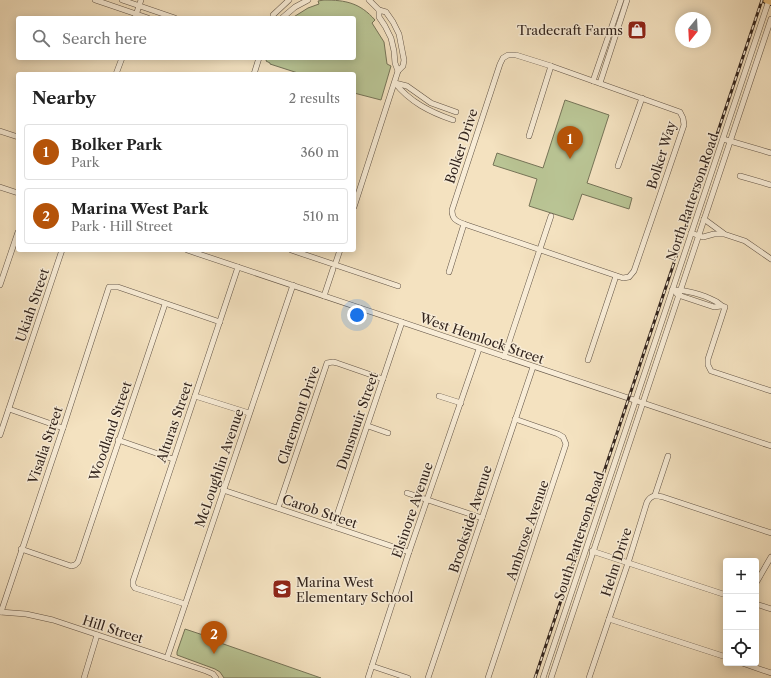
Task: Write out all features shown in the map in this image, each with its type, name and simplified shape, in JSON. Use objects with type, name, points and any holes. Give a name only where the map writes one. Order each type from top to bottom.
[{"type":"street","points":[[95,0],[136,16],[141,0]]},
{"type":"street","points":[[122,0],[169,16]]},
{"type":"street","points":[[273,16],[289,0]]},
{"type":"street","points":[[284,16],[295,7],[308,0]]},
{"type":"street","points":[[593,81],[621,0]]},
{"type":"street","points":[[600,83],[627,0]]},
{"type":"street","points":[[356,201],[398,71],[395,63],[391,38],[386,26],[379,17],[378,10],[371,1]]},
{"type":"street","name":"North Patterson Road","points":[[635,400],[769,1]]},
{"type":"street","points":[[378,10],[386,12],[399,34],[404,66],[398,71]]},
{"type":"street","name":"North Patterson Road","points":[[643,403],[771,19]]},
{"type":"street","name":"Bolker Drive","points":[[593,81],[512,54],[506,56],[500,64],[452,210],[452,216],[454,220],[464,224],[616,276]]},
{"type":"street","points":[[117,72],[121,60]]},
{"type":"street","points":[[255,72],[258,60]]},
{"type":"street","points":[[529,136],[551,66]]},
{"type":"street","name":"Bolker Way","points":[[593,81],[680,112],[684,118],[684,125],[634,270],[629,277],[623,278],[616,276]]},
{"type":"street","points":[[395,83],[407,86],[431,102],[456,112]]},
{"type":"street","points":[[395,83],[403,93],[415,103],[453,120]]},
{"type":"street","points":[[618,166],[642,98]]},
{"type":"street","points":[[0,131],[16,136]]},
{"type":"street","points":[[723,139],[771,153]]},
{"type":"street","points":[[740,176],[771,185]]},
{"type":"street","points":[[0,187],[16,192]]},
{"type":"street","points":[[504,357],[551,216]]},
{"type":"street","points":[[704,219],[724,234]]},
{"type":"street","points":[[449,272],[464,224]]},
{"type":"street","points":[[691,233],[702,237],[714,234],[724,234],[745,241],[771,259]]},
{"type":"street","points":[[0,285],[16,238]]},
{"type":"street","name":"Ukiah Street","points":[[0,435],[61,252]]},
{"type":"street","name":"West Hemlock Street","points":[[198,252],[479,349],[771,446]]},
{"type":"street","points":[[296,252],[334,267],[398,286]]},
{"type":"street","points":[[324,296],[339,252]]},
{"type":"street","name":"Alturas Street","points":[[185,604],[135,588],[132,585],[238,267]]},
{"type":"street","points":[[588,360],[616,276]]},
{"type":"street","name":"McLoughlin Avenue","points":[[167,658],[293,285]]},
{"type":"street","name":"Visalia Street","points":[[0,612],[63,428],[108,289],[110,286],[118,288],[165,304]]},
{"type":"street","points":[[672,290],[681,289],[716,301],[723,307]]},
{"type":"street","points":[[672,290],[678,295],[714,307],[723,307]]},
{"type":"street","points":[[165,304],[220,322]]},
{"type":"street","name":"Woodland Street","points":[[21,549],[71,566],[75,565],[79,560],[118,440],[165,304]]},
{"type":"street","points":[[723,307],[708,359],[708,365],[712,372],[771,391]]},
{"type":"street","name":"Dunsmuir Street","points":[[333,527],[402,322]]},
{"type":"street","name":"Elsinore Avenue","points":[[368,678],[409,552],[479,349]]},
{"type":"street","name":"Claremont Drive","points":[[278,508],[327,363],[337,363],[383,379]]},
{"type":"street","name":"Brookside Avenue","points":[[428,678],[533,367]]},
{"type":"street","points":[[195,396],[249,413]]},
{"type":"street","points":[[439,396],[461,403]]},
{"type":"street","name":"South Patterson Road","points":[[543,678],[635,400]]},
{"type":"street","name":"South Patterson Road","points":[[552,678],[643,403]]},
{"type":"street","points":[[8,409],[63,428]]},
{"type":"street","name":"Ambrose Avenue","points":[[488,678],[566,444],[563,437],[558,434],[515,419]]},
{"type":"street","points":[[368,426],[388,433]]},
{"type":"street","points":[[118,440],[173,459]]},
{"type":"street","name":"Helm Drive","points":[[591,677],[647,502],[650,497],[655,496],[668,456]]},
{"type":"street","name":"Carob Street","points":[[223,490],[409,552]]},
{"type":"street","points":[[407,493],[482,518]]},
{"type":"street","points":[[655,496],[663,497],[771,533]]},
{"type":"street","points":[[586,549],[723,594]]},
{"type":"street","points":[[759,578],[771,557]]},
{"type":"street","points":[[759,605],[771,609]]},
{"type":"street","name":"Hill Street","points":[[0,612],[26,614],[43,618],[167,658],[210,673],[216,678]]},
{"type":"street","points":[[609,619],[723,657]]},
{"type":"street","points":[[84,678],[97,635]]},
{"type":"street","points":[[372,666],[408,678]]},
{"type":"street","points":[[750,666],[771,674],[770,678]]},
{"type":"green space","points":[[318,1],[339,1],[358,6],[375,20],[372,23],[384,42],[387,64],[391,66],[381,100],[356,94],[356,72],[295,72],[270,64],[266,61],[356,60],[356,16],[295,16],[308,8],[319,4]]},
{"type":"green space","points":[[565,100],[609,115],[587,183],[632,198],[629,209],[582,194],[573,220],[529,206],[537,179],[493,165],[497,153],[543,168]]},
{"type":"green space","points":[[185,629],[321,678],[224,678],[220,672],[215,669],[177,655]]},
{"type":"railway","points":[[535,678],[762,0]]},
{"type":"place","name":"Tradecraft Farms","points":[[637,30]]},
{"type":"place","name":"Bolker Park","points":[[570,159]]},
{"type":"place","name":"Marina West Elementary School","points":[[282,589]]},
{"type":"place","name":"Marina West Park","points":[[214,654]]}]
